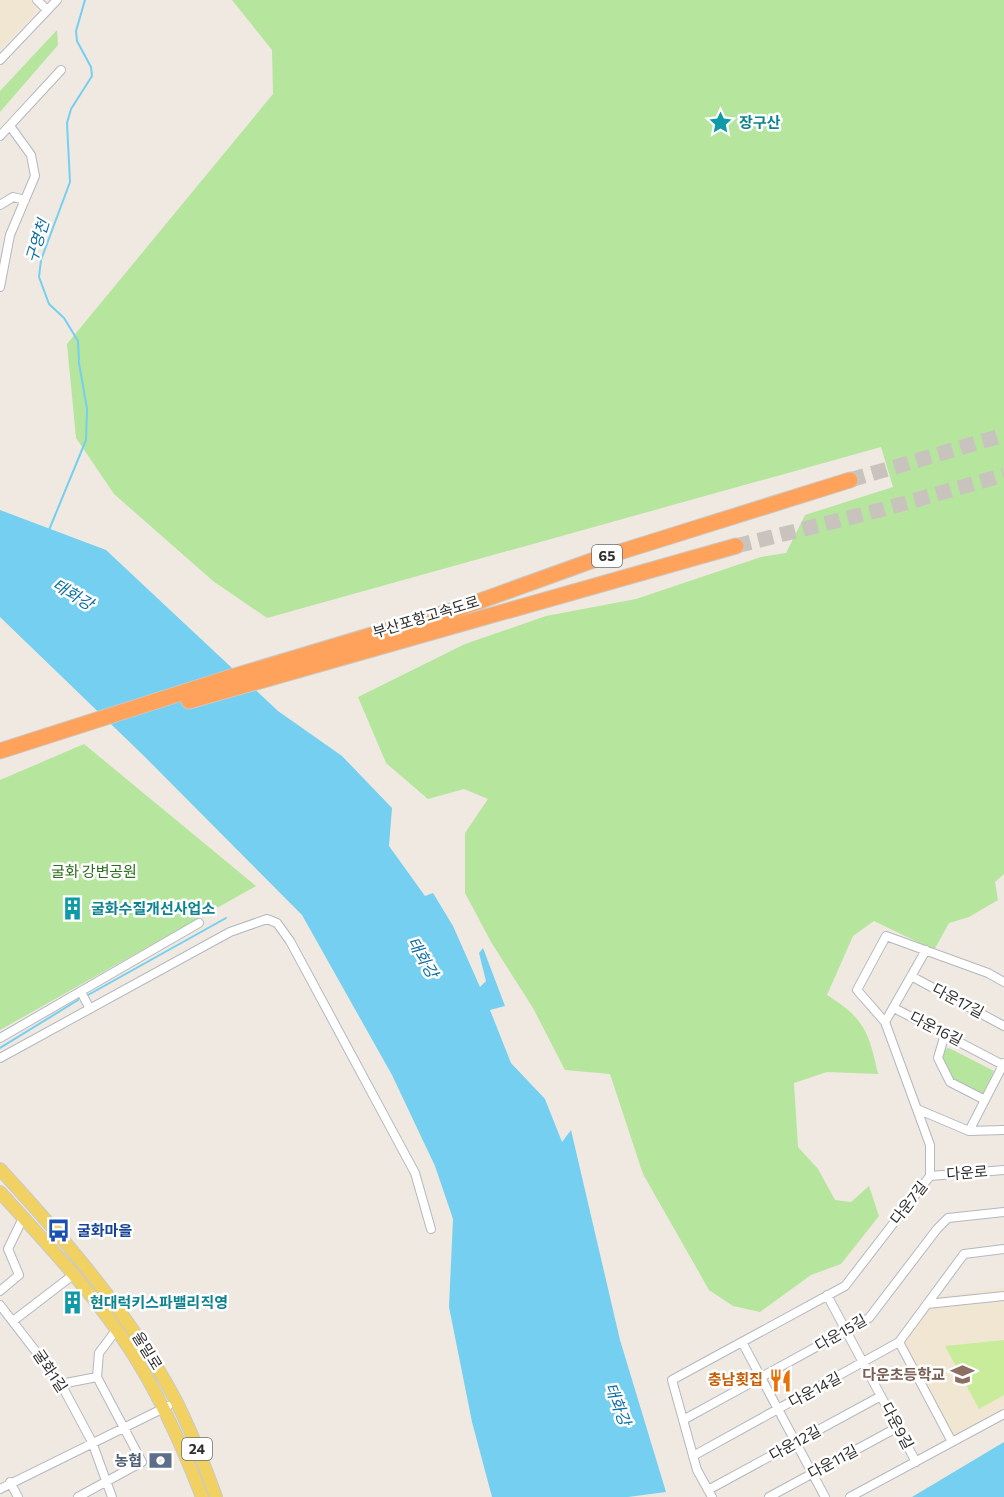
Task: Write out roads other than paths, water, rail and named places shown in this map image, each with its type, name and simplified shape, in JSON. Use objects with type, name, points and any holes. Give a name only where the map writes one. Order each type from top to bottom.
[{"type":"highway","name":"부산포항고속도로","points":[[0,760],[368,642],[591,561],[850,480]]},
{"type":"highway","name":"부산포항고속도로","points":[[0,751],[368,642],[736,546]]},
{"type":"main road","name":"울밀로","points":[[0,1169],[139,1337],[177,1402],[216,1497]]},
{"type":"main road","name":"울밀로","points":[[0,1192],[117,1329],[164,1408],[202,1497]]},
{"type":"street","points":[[37,0],[46,10]]},
{"type":"street","points":[[0,60],[57,0]]},
{"type":"street","points":[[0,136],[61,70]]},
{"type":"street","points":[[0,287],[10,235],[35,176],[35,167],[25,144],[10,126]]},
{"type":"street","points":[[0,205],[13,197],[25,200]]},
{"type":"street","points":[[0,1058],[230,932],[267,919],[277,923],[314,982],[415,1173],[431,1229]]},
{"type":"street","points":[[0,1038],[200,923]]},
{"type":"street","name":"다운7길","points":[[710,1494],[693,1456],[672,1380],[844,1286],[930,1176],[930,1145],[885,1022],[857,990],[886,936],[988,973],[1004,982]]},
{"type":"street","name":"다운16길","points":[[926,950],[894,1008],[1004,1064]]},
{"type":"street","name":"다운17길","points":[[911,976],[1004,1026]]},
{"type":"street","points":[[81,992],[90,1009]]},
{"type":"street","points":[[885,1022],[894,1008]]},
{"type":"street","points":[[945,1034],[938,1058],[950,1082],[986,1100]]},
{"type":"street","points":[[969,1131],[1004,1064]]},
{"type":"street","points":[[917,1108],[969,1131],[1004,1130]]},
{"type":"street","name":"다운로","points":[[930,1176],[1004,1170]]},
{"type":"street","name":"다운15길","points":[[683,1420],[761,1376],[847,1332],[877,1311],[937,1229],[948,1218],[1004,1212]]},
{"type":"street","points":[[0,1291],[19,1275],[8,1249],[23,1218]]},
{"type":"street","name":"다운14길","points":[[693,1456],[864,1364],[899,1342],[964,1254],[1004,1249]]},
{"type":"street","points":[[13,1321],[73,1275]]},
{"type":"street","name":"다운9길","points":[[827,1295],[916,1462]]},
{"type":"street","points":[[927,1304],[1004,1296]]},
{"type":"street","name":"굴화1길","points":[[0,1305],[61,1384],[92,1442],[112,1497]]},
{"type":"street","points":[[78,1497],[142,1462],[97,1377],[99,1353],[117,1329]]},
{"type":"street","points":[[742,1342],[825,1497]]},
{"type":"street","points":[[899,1342],[952,1442]]},
{"type":"street","points":[[61,1384],[97,1377]]},
{"type":"street","name":"다운12길","points":[[710,1494],[881,1396]]},
{"type":"street","points":[[0,1489],[10,1482],[177,1402]]},
{"type":"street","points":[[850,1497],[1004,1414]]},
{"type":"street","name":"다운11길","points":[[769,1497],[898,1428]]},
{"type":"street","points":[[10,1482],[18,1497]]},
{"type":"water","name":"태화강","points":[[0,510],[106,550],[278,711],[342,756],[392,808],[389,846],[425,896],[433,893],[453,926],[480,987],[486,981],[479,953],[483,948],[505,1006],[490,1010],[511,1063],[545,1099],[562,1142],[571,1130],[620,1340],[666,1492],[628,1497],[492,1497],[472,1422],[449,1307],[453,1219],[435,1166],[392,1075],[302,915],[144,756],[0,617]]},
{"type":"water","points":[[1004,1442],[1004,1497],[912,1497]]},
{"type":"waterway","name":"구영천","points":[[49,530],[86,440],[87,409],[79,363],[78,341],[64,318],[49,304],[39,277],[41,260],[70,182],[67,123],[71,109],[92,76],[91,67],[77,41],[76,31],[85,0]]},
{"type":"waterway","points":[[88,995],[226,918]]},
{"type":"waterway","points":[[0,1048],[78,1000]]},
{"type":"tunnel","points":[[850,480],[1004,435]]},
{"type":"tunnel","points":[[736,546],[884,509],[1004,475]]},
{"type":"place","name":"장구산","points":[[721,123]]},
{"type":"place","name":"굴화수질개선사업소","points":[[73,909]]},
{"type":"place","name":"굴화마을","points":[[59,1231]]},
{"type":"place","name":"현대럭키스파밸리직영","points":[[72,1303]]},
{"type":"place","name":"다운초등학교","points":[[963,1375]]},
{"type":"place","name":"충남횟집","points":[[781,1380]]},
{"type":"place","name":"농협","points":[[160,1461]]},
{"type":"park label","name":"굴화 강변공원","points":[[94,872]]}]
